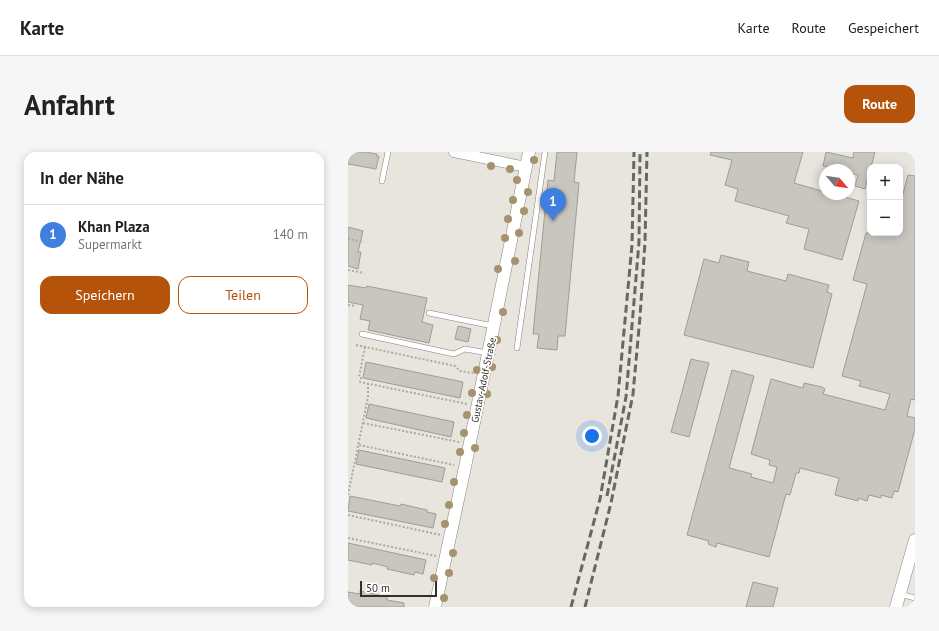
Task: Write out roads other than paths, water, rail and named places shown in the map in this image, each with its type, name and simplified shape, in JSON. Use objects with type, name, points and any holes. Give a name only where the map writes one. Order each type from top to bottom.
[{"type":"street","points":[[454,152],[526,167]]},
{"type":"street","name":"Gustav-Adolf-Straße","points":[[435,607],[478,407],[530,152]]},
{"type":"street","points":[[896,607],[915,540]]},
{"type":"lane","points":[[382,181],[388,152]]},
{"type":"lane","points":[[517,348],[545,152]]},
{"type":"lane","points":[[429,313],[494,326]]},
{"type":"lane","points":[[362,334],[454,354],[465,349],[489,353]]},
{"type":"lane","points":[[900,594],[915,598]]},
{"type":"railway","points":[[571,607],[600,499],[618,396],[632,245],[634,152]]},
{"type":"railway","points":[[607,496],[626,397],[639,242],[640,152]]},
{"type":"railway","points":[[585,607],[611,503],[633,394],[645,242],[647,152]]},
{"type":"place","name":"Khan Plaza","points":[[553,221]]}]
